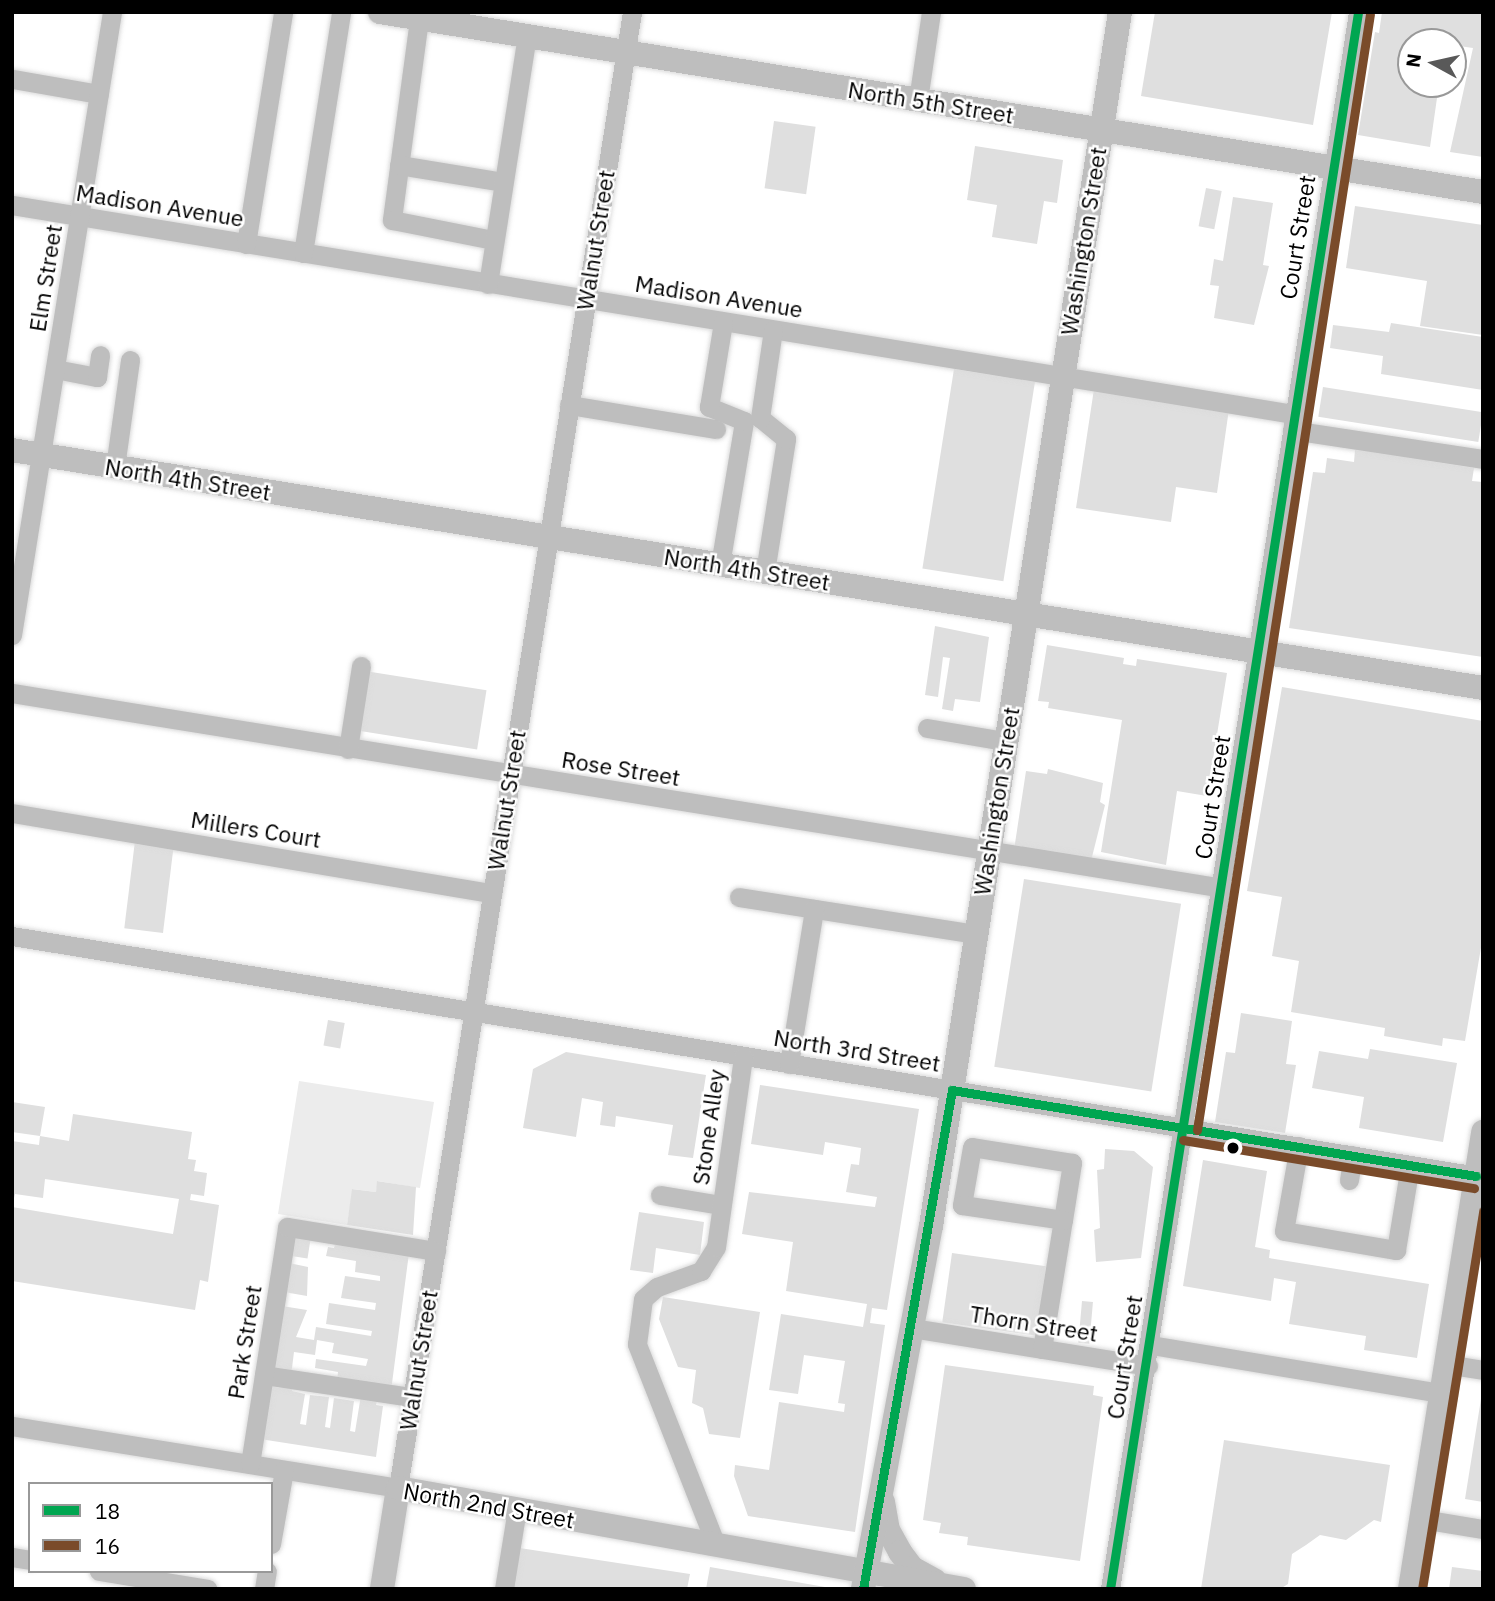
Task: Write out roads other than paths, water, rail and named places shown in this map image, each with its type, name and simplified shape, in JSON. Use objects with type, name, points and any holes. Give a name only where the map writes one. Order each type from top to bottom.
[{"type":"main road","name":"North 5th Street","points":[[380,12],[420,15],[527,36],[1483,192]]},
{"type":"main road","name":"Washington Street","points":[[864,1580],[934,1202],[1120,12]]},
{"type":"main road","name":"North 4th Street","points":[[12,450],[1483,688]]},
{"type":"main road","points":[[1410,1589],[1479,1176],[1483,1132]]},
{"type":"main road","points":[[884,1464],[883,1508],[888,1530],[912,1567],[955,1587]]},
{"type":"main road","name":"North 2nd Street","points":[[398,1488],[716,1545],[864,1580],[955,1587]]},
{"type":"main road","name":"Walnut Street","points":[[382,1589],[398,1488]]},
{"type":"main road","points":[[918,1589],[955,1587]]},
{"type":"street","name":"Elm Street","points":[[12,635],[17,571],[41,455],[112,12]]},
{"type":"street","points":[[246,244],[283,12]]},
{"type":"street","points":[[303,253],[341,12]]},
{"type":"street","name":"Walnut Street","points":[[398,1488],[632,12]]},
{"type":"street","points":[[918,100],[931,12]]},
{"type":"street","name":"Court Street","points":[[1110,1589],[1148,1366],[1358,12]]},
{"type":"street","points":[[420,15],[392,220],[493,240]]},
{"type":"street","points":[[488,284],[527,36]]},
{"type":"street","points":[[13,79],[99,94]]},
{"type":"street","points":[[399,165],[503,182]]},
{"type":"street","name":"Madison Avenue","points":[[12,205],[1061,376],[1483,459]]},
{"type":"street","points":[[723,322],[709,407],[752,419],[786,439],[765,572]]},
{"type":"street","points":[[720,565],[773,330]]},
{"type":"street","points":[[55,369],[97,377],[100,355]]},
{"type":"street","points":[[115,467],[130,360]]},
{"type":"street","points":[[569,405],[716,429]]},
{"type":"street","points":[[348,749],[361,666]]},
{"type":"street","name":"Rose Street","points":[[12,694],[1222,888]]},
{"type":"street","points":[[927,728],[1006,741]]},
{"type":"street","name":"Millers Court","points":[[12,813],[492,893]]},
{"type":"street","points":[[738,897],[975,934]]},
{"type":"street","points":[[789,1063],[814,909]]},
{"type":"street","name":"North 3rd Street","points":[[12,936],[1479,1176]]},
{"type":"street","name":"Stone Alley","points":[[716,1545],[637,1344],[643,1299],[657,1287],[701,1270],[710,1261],[743,1057]]},
{"type":"street","points":[[1299,1146],[1284,1231],[1396,1250],[1410,1165]]},
{"type":"street","points":[[962,1205],[972,1147],[1072,1163],[1042,1349]]},
{"type":"street","points":[[1349,1180],[1353,1155]]},
{"type":"street","points":[[660,1195],[721,1205]]},
{"type":"street","points":[[934,1202],[1063,1220]]},
{"type":"street","name":"Park Street","points":[[250,1464],[287,1227],[436,1251]]},
{"type":"street","name":"Thorn Street","points":[[912,1328],[1148,1366]]},
{"type":"street","points":[[1151,1345],[1441,1393]]},
{"type":"street","points":[[1446,1364],[1483,1370]]},
{"type":"street","points":[[264,1375],[412,1396]]},
{"type":"street","name":"North 2nd Street","points":[[12,1426],[398,1488]]},
{"type":"street","points":[[273,1533],[284,1470]]},
{"type":"street","points":[[504,1589],[517,1510]]},
{"type":"street","points":[[1422,1519],[1483,1528]]},
{"type":"street","points":[[111,1573],[208,1589]]}]
